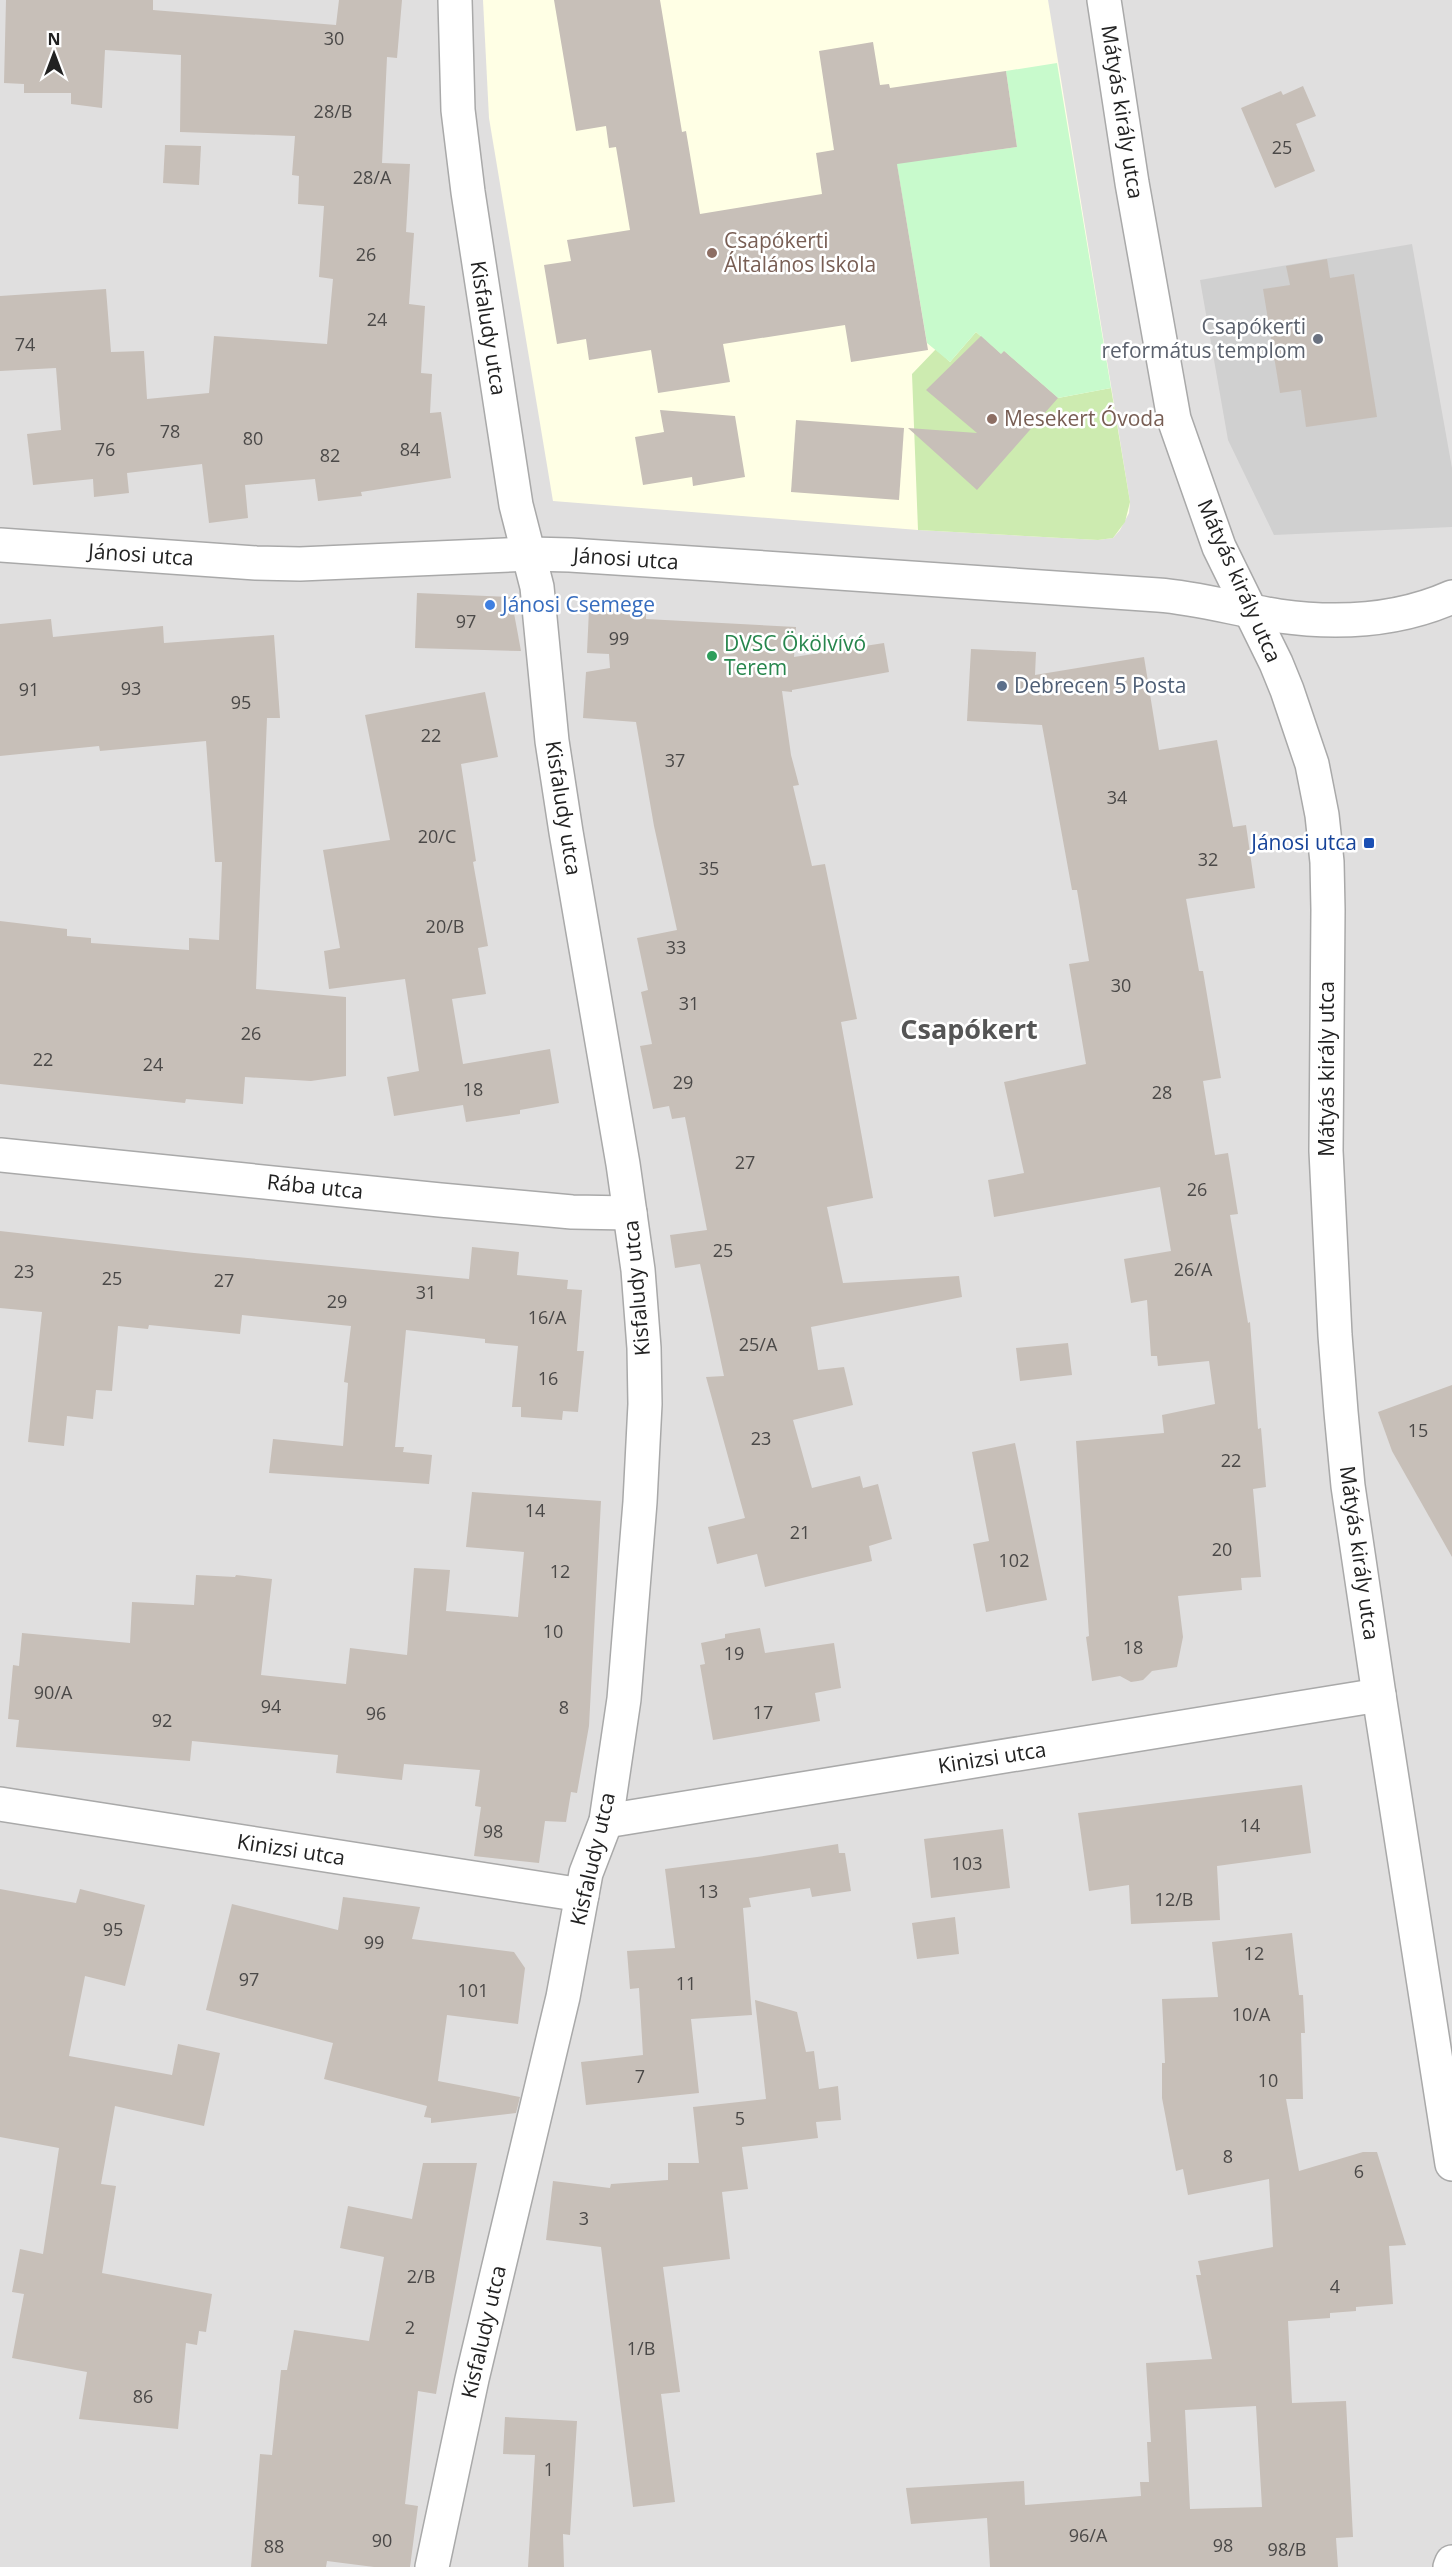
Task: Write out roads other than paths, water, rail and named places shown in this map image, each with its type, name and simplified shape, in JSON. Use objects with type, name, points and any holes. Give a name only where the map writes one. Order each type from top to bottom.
[{"type":"street","name":"Kisfaludy utca","points":[[432,2567],[472,2379],[563,1997],[582,1896],[591,1859],[606,1821],[624,1699],[640,1502],[645,1404],[644,1348],[638,1270],[630,1213],[552,741],[538,599],[530,554],[516,505],[468,192],[458,110],[455,0]]},
{"type":"street","name":"Mátyás király utca","points":[[1104,0],[1132,183],[1174,419],[1219,547],[1276,663],[1296,715],[1312,764],[1322,815],[1327,874],[1325,1091],[1335,1335],[1348,1486],[1452,2164]]},
{"type":"street","name":"Jánosi utca","points":[[0,545],[267,564],[530,554],[570,555],[1161,595],[1279,616],[1358,620],[1404,613],[1452,597]]},
{"type":"street","name":"Rába utca","points":[[0,1155],[440,1200],[572,1212],[630,1213]]},
{"type":"street","name":"Kinizsi utca","points":[[606,1821],[1379,1695]]},
{"type":"street","name":"Kinizsi utca","points":[[0,1804],[582,1896]]},
{"type":"street","points":[[1450,2567],[1452,2562]]},
{"type":"place","name":"Csapókerti Általános Iskola","points":[[712,253]]},
{"type":"place","name":"Csapókerti református templom","points":[[1318,339]]},
{"type":"place","name":"Mesekert Óvoda","points":[[992,419]]},
{"type":"place","name":"Jánosi Csemege","points":[[490,605]]},
{"type":"place","name":"DVSC Ökölvívó Terem","points":[[712,656]]},
{"type":"place","name":"Debrecen 5 Posta","points":[[1002,686]]},
{"type":"place","name":"Jánosi utca","points":[[1369,843]]},
{"type":"district","name":"Csapókert","points":[[969,1030]]}]
